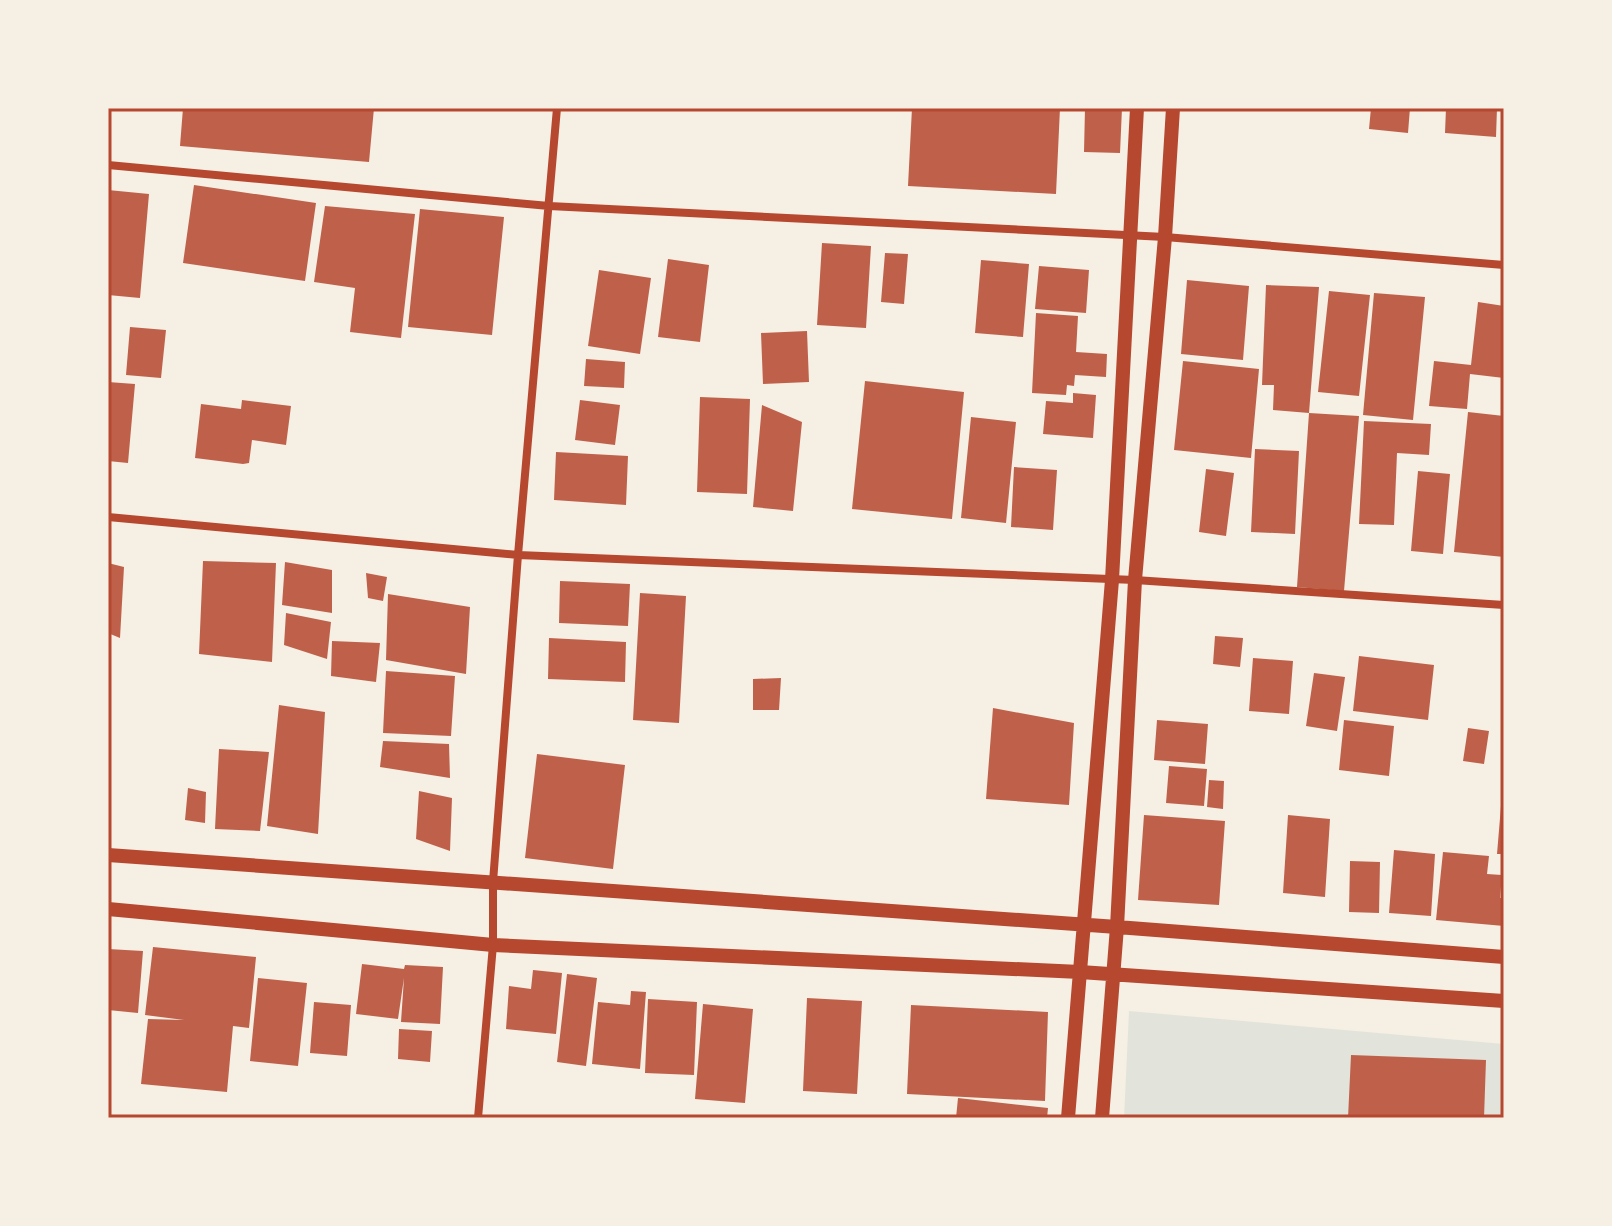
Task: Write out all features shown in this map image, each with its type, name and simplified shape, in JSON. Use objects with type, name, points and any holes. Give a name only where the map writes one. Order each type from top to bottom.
[{"type":"street","points":[[478,1118],[493,945],[493,882],[518,555],[557,108]]},
{"type":"street","points":[[1068,1118],[1112,580],[1137,108]]},
{"type":"street","points":[[1102,1118],[1117,927],[1135,580],[1173,108]]},
{"type":"street","points":[[108,165],[549,206],[1165,237],[1504,265]]},
{"type":"street","points":[[108,517],[518,555],[1135,580],[1504,605]]},
{"type":"street","points":[[108,855],[1504,957]]},
{"type":"street","points":[[108,909],[493,945],[1080,972],[1504,1001]]},
{"type":"shaded area","points":[[1129,1011],[1504,1044],[1504,1118],[1124,1118]]},
{"type":"building","points":[[183,108],[374,108],[369,162],[180,146]]},
{"type":"building","points":[[912,108],[1060,108],[1056,194],[908,186]]},
{"type":"building","points":[[1085,108],[1122,108],[1120,153],[1084,152]]},
{"type":"building","points":[[1371,108],[1410,108],[1408,133],[1369,129]]},
{"type":"building","points":[[1446,108],[1497,108],[1496,137],[1445,133]]},
{"type":"building","points":[[194,185],[316,203],[305,281],[183,263]]},
{"type":"building","points":[[108,190],[149,194],[140,298],[108,295]]},
{"type":"building","points":[[325,206],[415,214],[401,338],[350,332],[355,288],[314,282]]},
{"type":"building","points":[[420,209],[504,217],[492,335],[408,327]]},
{"type":"building","points":[[822,243],[871,246],[866,328],[817,325]]},
{"type":"building","points":[[885,253],[908,254],[904,304],[881,302]]},
{"type":"building","points":[[668,259],[709,265],[700,342],[658,337]]},
{"type":"building","points":[[981,260],[1029,264],[1023,337],[975,333]]},
{"type":"building","points":[[1039,266],[1089,270],[1086,313],[1035,309]]},
{"type":"building","points":[[599,270],[651,278],[640,354],[588,346]]},
{"type":"building","points":[[1187,280],[1249,286],[1243,360],[1181,354]]},
{"type":"building","points":[[1266,285],[1319,287],[1309,413],[1273,410],[1274,385],[1262,385]]},
{"type":"building","points":[[1329,291],[1370,295],[1359,396],[1318,392]]},
{"type":"building","points":[[1374,293],[1425,297],[1413,420],[1363,415]]},
{"type":"building","points":[[1478,302],[1504,306],[1504,378],[1470,374],[1467,409],[1429,406],[1434,361],[1471,365]]},
{"type":"building","points":[[1036,313],[1078,316],[1076,352],[1107,354],[1106,377],[1075,375],[1074,386],[1067,385],[1066,395],[1032,393]]},
{"type":"building","points":[[130,327],[166,330],[161,378],[126,375]]},
{"type":"building","points":[[807,331],[809,382],[763,384],[761,333]]},
{"type":"building","points":[[586,359],[625,362],[624,388],[584,386]]},
{"type":"building","points":[[1183,361],[1259,369],[1251,458],[1174,450]]},
{"type":"building","points":[[865,381],[964,392],[952,519],[852,509]]},
{"type":"building","points":[[108,382],[135,384],[128,463],[108,461]]},
{"type":"building","points":[[1073,393],[1096,395],[1093,438],[1043,434],[1046,401],[1073,403]]},
{"type":"building","points":[[700,397],[750,399],[747,494],[697,492]]},
{"type":"building","points":[[242,400],[291,406],[286,445],[252,440],[249,463],[243,464],[195,458],[201,404],[241,409]]},
{"type":"building","points":[[580,400],[620,405],[615,445],[575,440]]},
{"type":"building","points":[[762,405],[802,422],[793,511],[753,507]]},
{"type":"building","points":[[1468,412],[1504,416],[1504,557],[1454,552]]},
{"type":"building","points":[[1309,413],[1359,416],[1344,591],[1297,587]]},
{"type":"building","points":[[971,417],[1016,422],[1006,523],[961,518]]},
{"type":"building","points":[[1364,421],[1431,424],[1429,455],[1397,453],[1394,525],[1359,524]]},
{"type":"building","points":[[1255,449],[1299,451],[1295,534],[1251,532]]},
{"type":"building","points":[[556,452],[628,456],[626,505],[554,500]]},
{"type":"building","points":[[1014,467],[1057,470],[1053,530],[1011,527]]},
{"type":"building","points":[[1206,469],[1234,473],[1226,536],[1199,532]]},
{"type":"building","points":[[1418,471],[1450,474],[1443,554],[1411,551]]},
{"type":"building","points":[[203,561],[276,563],[272,662],[199,654]]},
{"type":"building","points":[[285,562],[332,570],[332,613],[282,605]]},
{"type":"building","points":[[108,563],[124,567],[120,638],[108,633]]},
{"type":"building","points":[[366,573],[387,577],[383,601],[368,598]]},
{"type":"building","points":[[560,581],[630,584],[628,626],[559,623]]},
{"type":"building","points":[[640,593],[686,596],[679,723],[633,720]]},
{"type":"building","points":[[388,594],[470,607],[466,674],[386,660]]},
{"type":"building","points":[[286,613],[331,622],[327,659],[284,645]]},
{"type":"building","points":[[1215,636],[1243,638],[1240,667],[1213,664]]},
{"type":"building","points":[[549,638],[626,642],[625,682],[548,679]]},
{"type":"building","points":[[332,641],[380,643],[376,682],[331,676]]},
{"type":"building","points":[[1359,656],[1434,665],[1428,720],[1353,711]]},
{"type":"building","points":[[1253,658],[1293,661],[1289,714],[1249,711]]},
{"type":"building","points":[[386,671],[455,676],[451,736],[383,733]]},
{"type":"building","points":[[1314,673],[1345,677],[1337,731],[1306,726]]},
{"type":"building","points":[[781,678],[779,710],[753,710],[753,679]]},
{"type":"building","points":[[279,705],[325,712],[318,834],[267,826]]},
{"type":"building","points":[[993,708],[1074,723],[1069,805],[986,799]]},
{"type":"building","points":[[1157,720],[1208,724],[1205,764],[1154,760]]},
{"type":"building","points":[[1344,720],[1394,726],[1389,776],[1339,770]]},
{"type":"building","points":[[1468,728],[1489,731],[1484,764],[1463,761]]},
{"type":"building","points":[[383,741],[449,744],[450,778],[380,767]]},
{"type":"building","points":[[219,749],[269,752],[260,831],[215,829]]},
{"type":"building","points":[[537,754],[625,765],[613,869],[525,858]]},
{"type":"building","points":[[1169,766],[1207,769],[1204,806],[1166,803]]},
{"type":"building","points":[[1209,780],[1224,781],[1223,809],[1207,807]]},
{"type":"building","points":[[188,788],[206,792],[205,823],[185,820]]},
{"type":"building","points":[[419,791],[452,798],[450,851],[416,839]]},
{"type":"building","points":[[1501,806],[1504,807],[1504,854],[1497,854]]},
{"type":"building","points":[[1144,815],[1225,821],[1219,905],[1138,900]]},
{"type":"building","points":[[1288,815],[1330,819],[1325,897],[1283,893]]},
{"type":"building","points":[[1394,850],[1435,854],[1431,916],[1389,913]]},
{"type":"building","points":[[1443,852],[1489,856],[1487,874],[1502,875],[1500,898],[1504,898],[1504,926],[1436,920]]},
{"type":"building","points":[[1350,861],[1380,862],[1379,913],[1349,912]]},
{"type":"building","points":[[153,947],[256,957],[249,1028],[233,1026],[227,1092],[141,1084],[148,1019],[184,1020],[145,1015]]},
{"type":"building","points":[[108,949],[143,951],[138,1013],[108,1010]]},
{"type":"building","points":[[362,964],[404,969],[405,965],[443,967],[440,1024],[401,1022],[404,978],[398,1019],[356,1014]]},
{"type":"building","points":[[533,970],[562,973],[556,1034],[506,1029],[509,986],[531,989]]},
{"type":"building","points":[[567,974],[597,978],[586,1066],[557,1062]]},
{"type":"building","points":[[258,978],[307,983],[298,1066],[250,1061]]},
{"type":"building","points":[[631,991],[646,992],[640,1069],[592,1064],[598,1002],[630,1005]]},
{"type":"building","points":[[807,998],[862,1001],[857,1094],[803,1091]]},
{"type":"building","points":[[648,999],[697,1002],[694,1075],[645,1073]]},
{"type":"building","points":[[314,1002],[351,1005],[347,1056],[310,1053]]},
{"type":"building","points":[[703,1004],[753,1009],[745,1103],[695,1099]]},
{"type":"building","points":[[911,1005],[1048,1012],[1045,1101],[907,1094]]},
{"type":"building","points":[[399,1029],[432,1031],[430,1062],[398,1059]]},
{"type":"building","points":[[1351,1055],[1486,1060],[1484,1118],[1348,1118]]},
{"type":"building","points":[[958,1098],[1048,1108],[1047,1118],[956,1118]]}]
